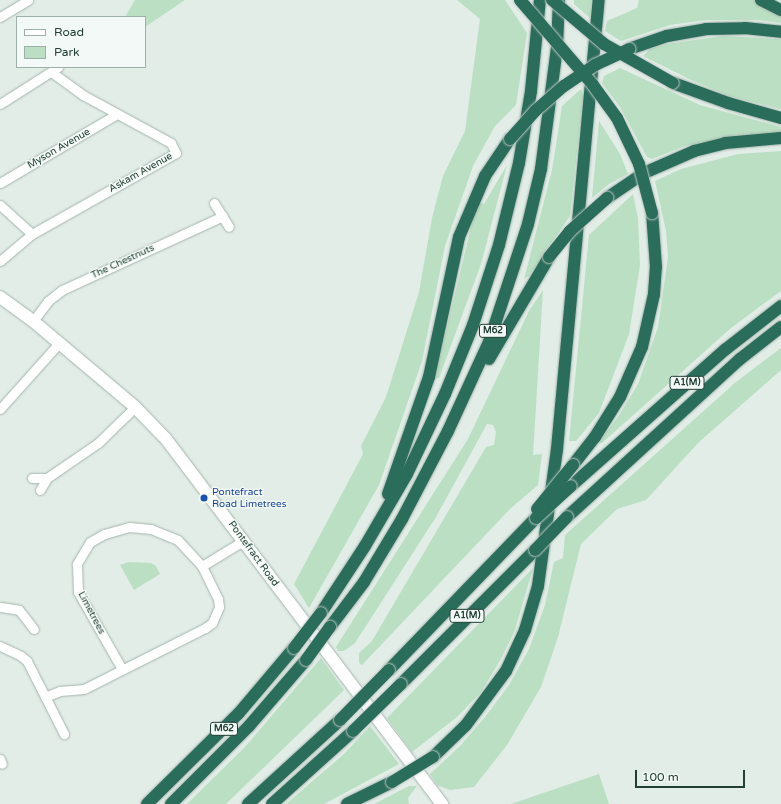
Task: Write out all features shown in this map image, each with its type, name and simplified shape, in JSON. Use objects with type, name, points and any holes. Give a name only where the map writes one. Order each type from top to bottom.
[{"type":"highway","points":[[520,0],[593,85],[616,118],[639,164],[652,213],[656,267],[650,321],[642,348],[620,397],[595,437],[536,514]]},
{"type":"highway","name":"M62","points":[[146,804],[239,714],[321,613],[365,546],[425,438],[463,352],[483,296],[502,233],[522,144],[534,65],[540,0]]},
{"type":"highway","points":[[552,0],[604,44],[672,83],[728,103],[781,118]]},
{"type":"highway","name":"M62","points":[[171,804],[249,726],[306,660],[364,582],[402,519],[448,431],[489,342],[528,224],[549,123],[557,48],[559,0]]},
{"type":"highway","points":[[347,804],[392,782],[433,756],[466,726],[494,690],[525,630],[538,586],[557,449],[599,0]]},
{"type":"highway","points":[[761,0],[781,10]]},
{"type":"highway","points":[[365,546],[394,481],[429,377],[454,258],[466,216],[485,176],[510,139],[535,111],[564,86],[595,65],[629,49],[667,36],[706,29],[745,28],[781,32]]},
{"type":"highway","points":[[448,431],[530,286],[549,257],[574,227],[606,198],[651,169],[694,151],[725,143],[781,138]]},
{"type":"highway","name":"A1(M)","points":[[248,804],[340,720],[536,514],[571,486],[726,349],[781,306]]},
{"type":"highway","name":"A1(M)","points":[[272,804],[353,731],[567,517],[740,359],[781,327]]},
{"type":"street","points":[[0,18],[28,0]]},
{"type":"street","points":[[0,104],[55,69]]},
{"type":"street","name":"Askam Avenue","points":[[0,261],[32,234],[176,153],[171,143],[83,95],[55,69]]},
{"type":"street","name":"Myson Avenue","points":[[0,183],[117,114]]},
{"type":"street","points":[[214,203],[230,227]]},
{"type":"street","points":[[0,205],[32,234]]},
{"type":"street","name":"The Chestnuts","points":[[33,321],[48,301],[62,290],[223,216]]},
{"type":"street","name":"Pontefract Road","points":[[0,297],[33,321],[135,407],[166,439],[442,804]]},
{"type":"street","points":[[0,409],[59,343]]},
{"type":"street","points":[[40,490],[47,478],[98,443],[135,407]]},
{"type":"street","points":[[32,478],[47,478]]},
{"type":"street","name":"Limetrees","points":[[45,697],[90,685],[122,669],[212,623],[219,607],[218,599],[202,566],[178,540],[151,529],[129,527],[114,530],[96,538],[84,549],[77,569],[78,592],[122,669]]},
{"type":"street","points":[[202,566],[243,541]]},
{"type":"street","points":[[0,606],[19,610],[34,629]]},
{"type":"street","points":[[0,646],[21,656],[27,661],[64,734]]},
{"type":"green space","points":[[135,0],[185,0],[146,26],[146,16],[126,16]]},
{"type":"green space","points":[[457,0],[505,0],[527,33],[516,105],[495,126],[473,166],[445,246],[422,361],[379,485],[309,608],[294,584],[363,454],[361,446],[386,397],[419,292],[432,218],[443,176],[465,131],[480,19]]},
{"type":"green space","points":[[574,0],[591,0],[590,18],[574,4]]},
{"type":"green space","points":[[639,0],[753,0],[781,14],[781,23],[758,20],[705,20],[670,25],[621,41],[605,31],[607,21],[637,8]]},
{"type":"green space","points":[[723,36],[781,39],[781,109],[729,96],[689,79],[643,56],[650,49],[667,44]]},
{"type":"green space","points":[[620,68],[700,105],[781,127],[781,133],[736,135],[685,146],[652,159],[647,157],[620,107],[602,83],[604,76]]},
{"type":"green space","points":[[581,89],[583,95],[570,216],[529,276],[524,279],[552,170],[562,106]]},
{"type":"green space","points":[[599,121],[620,154],[628,174],[609,184],[592,198]]},
{"type":"green space","points":[[781,151],[781,291],[731,328],[602,443],[598,443],[618,417],[638,384],[658,327],[668,257],[666,231],[655,181],[681,169],[738,154]]},
{"type":"green space","points":[[507,165],[481,264],[439,378],[435,378],[471,227],[479,202],[484,204]]},
{"type":"green space","points":[[633,194],[638,218],[640,265],[629,334],[599,413],[576,441],[569,441],[589,235]]},
{"type":"green space","points":[[543,290],[533,455],[542,454],[538,485],[510,509],[362,665],[359,663],[359,653],[372,641],[486,447],[494,445],[496,432],[493,425],[487,424],[436,517],[355,643],[344,651],[338,651],[336,647],[468,439],[529,311]]},
{"type":"green space","points":[[781,348],[781,370],[698,443],[646,500],[617,509],[581,544],[558,637],[541,687],[507,745],[474,787],[450,790],[437,785],[430,774],[460,746],[485,717],[509,685],[529,649],[545,605],[554,562],[563,558],[565,535],[736,382]]},
{"type":"green space","points":[[129,562],[151,563],[156,566],[160,574],[134,590],[120,565]]},
{"type":"green space","points":[[533,568],[515,630],[501,659],[481,692],[457,717],[412,752],[387,718]]},
{"type":"green space","points":[[321,658],[344,690],[226,804],[187,804],[245,747]]},
{"type":"green space","points":[[370,726],[399,764],[324,804],[286,804],[344,754]]},
{"type":"green space","points":[[599,774],[609,804],[511,804]]},
{"type":"green space","points":[[409,786],[417,786],[408,798],[409,804],[374,804]]},
{"type":"place","name":"Pontefract Road Limetrees","points":[[204,498]]}]
